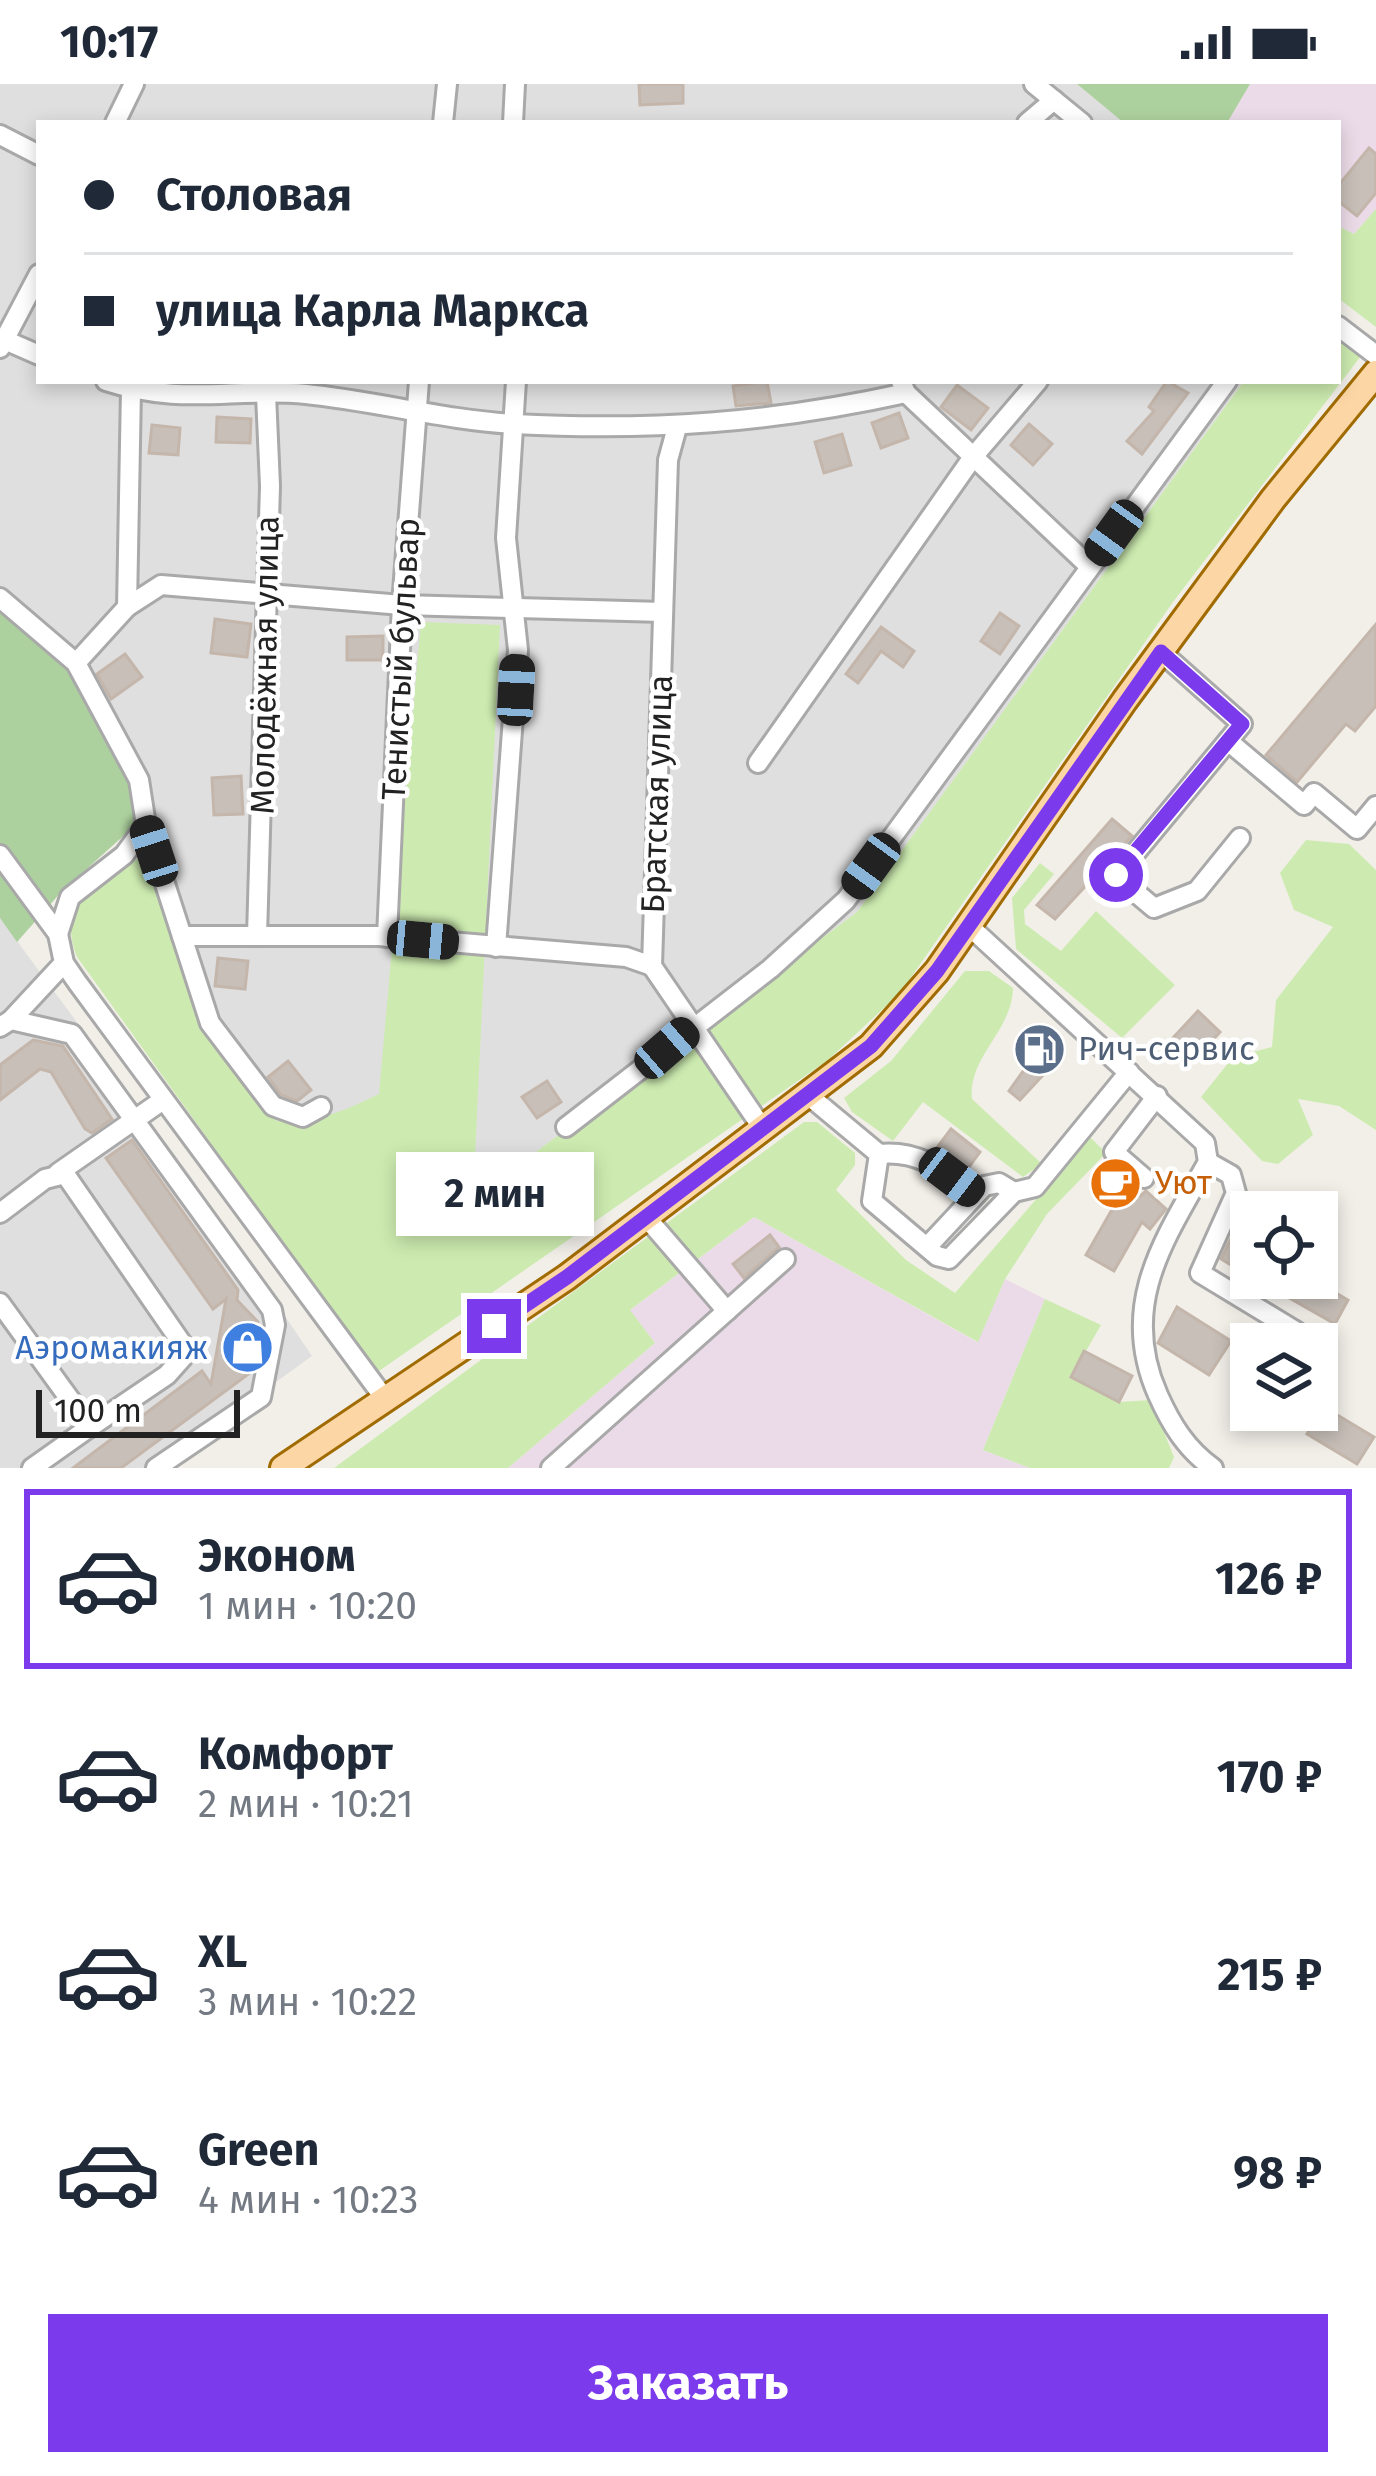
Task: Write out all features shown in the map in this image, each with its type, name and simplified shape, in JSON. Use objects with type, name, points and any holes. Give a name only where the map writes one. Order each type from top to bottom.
[{"type":"main road","points":[[283,1468],[646,1217],[871,1046],[969,926],[1273,499],[1376,373]]},
{"type":"street","points":[[117,120],[134,84]]},
{"type":"street","points":[[443,120],[447,84]]},
{"type":"street","points":[[513,120],[515,84]]},
{"type":"street","points":[[1034,84],[1078,120]]},
{"type":"street","points":[[1031,120],[1054,100]]},
{"type":"street","points":[[0,135],[36,153]]},
{"type":"street","points":[[36,280],[2,342],[36,355]]},
{"type":"street","points":[[1341,328],[1376,355]]},
{"type":"street","points":[[115,384],[197,398],[266,394],[513,424],[677,427],[824,411],[903,387],[1089,566]]},
{"type":"street","name":"Тенистый бульвар","points":[[387,937],[402,605],[419,384]]},
{"type":"street","points":[[496,947],[518,650],[506,538],[516,384]]},
{"type":"street","points":[[758,763],[973,457],[1035,384]]},
{"type":"street","points":[[566,1126],[770,969],[846,900],[1225,384]]},
{"type":"street","points":[[127,607],[131,389]]},
{"type":"street","name":"Молодёжная улица","points":[[257,936],[266,394]]},
{"type":"street","name":"Братская улица","points":[[652,966],[668,460],[677,427]]},
{"type":"street","points":[[76,663],[127,607],[161,585],[402,605],[662,612]]},
{"type":"street","points":[[0,598],[76,663],[139,780],[146,825],[210,1023],[273,1106],[303,1117],[321,1106]]},
{"type":"street","points":[[1161,652],[1242,724],[1116,875],[1154,908],[1197,891],[1240,838]]},
{"type":"street","points":[[1228,741],[1304,805],[1314,793],[1357,829],[1376,806]]},
{"type":"street","points":[[58,934],[70,897],[124,855],[146,825]]},
{"type":"street","points":[[0,854],[58,934],[64,963],[385,1399]]},
{"type":"street","points":[[969,926],[1205,1143],[1208,1162],[1145,1286],[1140,1330],[1145,1365],[1173,1428],[1213,1468]]},
{"type":"street","points":[[182,935],[387,937],[626,957],[652,966],[763,1129]]},
{"type":"street","points":[[5,1023],[64,963]]},
{"type":"street","points":[[5,1023],[72,1034],[272,1310],[275,1325],[261,1397],[156,1468]]},
{"type":"street","points":[[879,1154],[872,1201],[943,1259],[956,1256],[1014,1192],[1035,1187],[1130,1072]]},
{"type":"street","points":[[808,1095],[879,1154],[900,1152],[928,1160],[975,1195]]},
{"type":"street","points":[[1114,1153],[1157,1096]]},
{"type":"street","points":[[0,1213],[163,1100]]},
{"type":"street","points":[[1087,1126],[1144,1178]]},
{"type":"street","points":[[1208,1162],[1231,1175],[1236,1193],[1200,1273],[1282,1323]]},
{"type":"street","points":[[32,1468],[178,1366],[183,1345],[132,1265],[65,1174],[58,1173]]},
{"type":"street","points":[[927,1247],[991,1183],[1014,1192]]},
{"type":"street","points":[[646,1217],[727,1311]]},
{"type":"street","points":[[550,1468],[785,1259]]},
{"type":"street","points":[[1,1305],[90,1427]]},
{"type":"shaded area","points":[[0,84],[1077,84],[1120,120],[36,120],[36,384],[1242,384],[857,912],[472,1200],[283,1160],[273,1106],[215,1034],[135,809],[0,605]]},
{"type":"shaded area","points":[[1250,84],[1376,84],[1376,209],[1354,234],[1341,228],[1341,120],[1229,120]]},
{"type":"shaded area","points":[[0,918],[189,1174],[312,1356],[157,1468],[0,1468]]},
{"type":"shaded area","points":[[754,1217],[977,1342],[1005,1279],[1045,1299],[983,1450],[1030,1468],[508,1468],[655,1343],[629,1311]]},
{"type":"green space","points":[[1077,84],[1250,84],[1229,120],[1120,120]]},
{"type":"green space","points":[[1376,209],[1376,327],[1341,300],[1341,228],[1354,234]]},
{"type":"green space","points":[[1341,339],[1361,356],[1341,382]]},
{"type":"green space","points":[[1242,384],[1340,384],[1173,602],[900,993],[828,1060],[376,1373],[77,957],[71,936],[77,904],[87,892],[149,852],[188,977],[273,1106],[276,1121],[329,1115],[379,1094],[421,622],[500,625],[473,1199],[857,912]]},
{"type":"green space","points":[[0,605],[67,660],[124,760],[139,822],[62,891],[17,942],[0,918]]},
{"type":"green space","points":[[1306,840],[1349,844],[1376,870],[1376,1130],[1339,1106],[1298,1099],[1313,1135],[1278,1164],[1262,1161],[1201,1097],[1233,1057],[1272,1047],[1276,1000],[1333,927],[1294,910],[1280,873]]},
{"type":"green space","points":[[1040,863],[1054,874],[1024,910],[1025,924],[1061,951],[1096,911],[1175,985],[1122,1038],[1016,949],[1012,898]]},
{"type":"green space","points":[[965,971],[989,971],[1013,988],[1006,1018],[977,1070],[972,1099],[1042,1164],[1023,1177],[923,1102],[893,1141],[852,1112],[844,1098],[891,1061]]},
{"type":"green space","points":[[804,1122],[817,1122],[855,1153],[855,1165],[836,1190],[906,1260],[955,1293],[1090,1137],[1106,1153],[1047,1214],[1005,1279],[978,1342],[754,1217],[630,1310],[655,1343],[508,1468],[334,1468]]},
{"type":"green space","points":[[1045,1299],[1101,1325],[1071,1377],[1119,1402],[1151,1400],[1174,1457],[1169,1468],[1030,1468],[983,1450]]},
{"type":"building","points":[[639,84],[683,84],[683,103],[640,105]]},
{"type":"building","points":[[1369,148],[1376,154],[1376,193],[1357,216],[1341,203],[1341,182]]},
{"type":"building","points":[[768,384],[771,403],[736,406],[733,386]]},
{"type":"building","points":[[1165,384],[1188,393],[1142,454],[1127,441],[1154,411],[1149,407]]},
{"type":"building","points":[[957,385],[988,408],[971,430],[941,407]]},
{"type":"building","points":[[899,413],[908,438],[881,448],[872,423]]},
{"type":"building","points":[[217,417],[251,419],[250,443],[216,442]]},
{"type":"building","points":[[1029,424],[1052,444],[1033,465],[1011,445]]},
{"type":"building","points":[[152,425],[180,428],[178,455],[149,453]]},
{"type":"building","points":[[842,434],[851,465],[824,473],[815,442]]},
{"type":"building","points":[[1000,613],[1019,626],[1000,654],[981,641]]},
{"type":"building","points":[[215,619],[251,624],[247,657],[211,653]]},
{"type":"building","points":[[1376,624],[1376,706],[1355,731],[1346,724],[1297,782],[1266,755]]},
{"type":"building","points":[[881,627],[914,651],[903,667],[881,651],[858,683],[846,674]]},
{"type":"building","points":[[383,636],[383,660],[347,660],[347,637]]},
{"type":"building","points":[[125,654],[142,677],[111,699],[97,674]]},
{"type":"building","points":[[241,776],[243,814],[214,815],[212,778]]},
{"type":"building","points":[[1112,819],[1132,836],[1055,919],[1037,905]]},
{"type":"building","points":[[218,958],[248,961],[245,989],[215,986]]},
{"type":"building","points":[[1198,1011],[1220,1032],[1193,1061],[1171,1040]]},
{"type":"building","points":[[33,1040],[63,1046],[112,1119],[92,1133],[85,1129],[51,1072],[40,1069],[0,1100],[0,1065]]},
{"type":"building","points":[[1039,1049],[1056,1061],[1020,1100],[1009,1091]]},
{"type":"building","points":[[288,1061],[311,1090],[297,1101],[281,1095],[268,1077]]},
{"type":"building","points":[[547,1081],[561,1102],[537,1118],[522,1097]]},
{"type":"building","points":[[951,1129],[980,1152],[966,1171],[936,1149]]},
{"type":"building","points":[[132,1140],[238,1290],[237,1300],[258,1322],[250,1373],[121,1468],[73,1468],[202,1371],[211,1384],[226,1299],[213,1309],[106,1158]]},
{"type":"building","points":[[1113,1171],[1140,1196],[1146,1191],[1166,1209],[1150,1229],[1142,1222],[1114,1271],[1086,1255],[1114,1206],[1096,1190]]},
{"type":"building","points":[[770,1235],[779,1247],[744,1278],[733,1264]]},
{"type":"building","points":[[1230,1240],[1230,1264],[1221,1259]]},
{"type":"building","points":[[1338,1294],[1348,1300],[1333,1323],[1291,1299],[1338,1299]]},
{"type":"building","points":[[1177,1307],[1230,1340],[1209,1375],[1158,1343]]},
{"type":"building","points":[[1084,1351],[1132,1376],[1119,1402],[1071,1377]]},
{"type":"building","points":[[1338,1415],[1374,1437],[1357,1464],[1307,1434],[1338,1431]]},
{"type":"place","name":"Рич-сервис","points":[[1039,1049]]},
{"type":"place","name":"Уют","points":[[1116,1183]]},
{"type":"place","name":"Аэромакияж","points":[[247,1348]]},
{"type":"route","points":[[494,1326],[567,1277],[871,1046],[937,971],[1161,652],[1242,724],[1116,875]]}]
